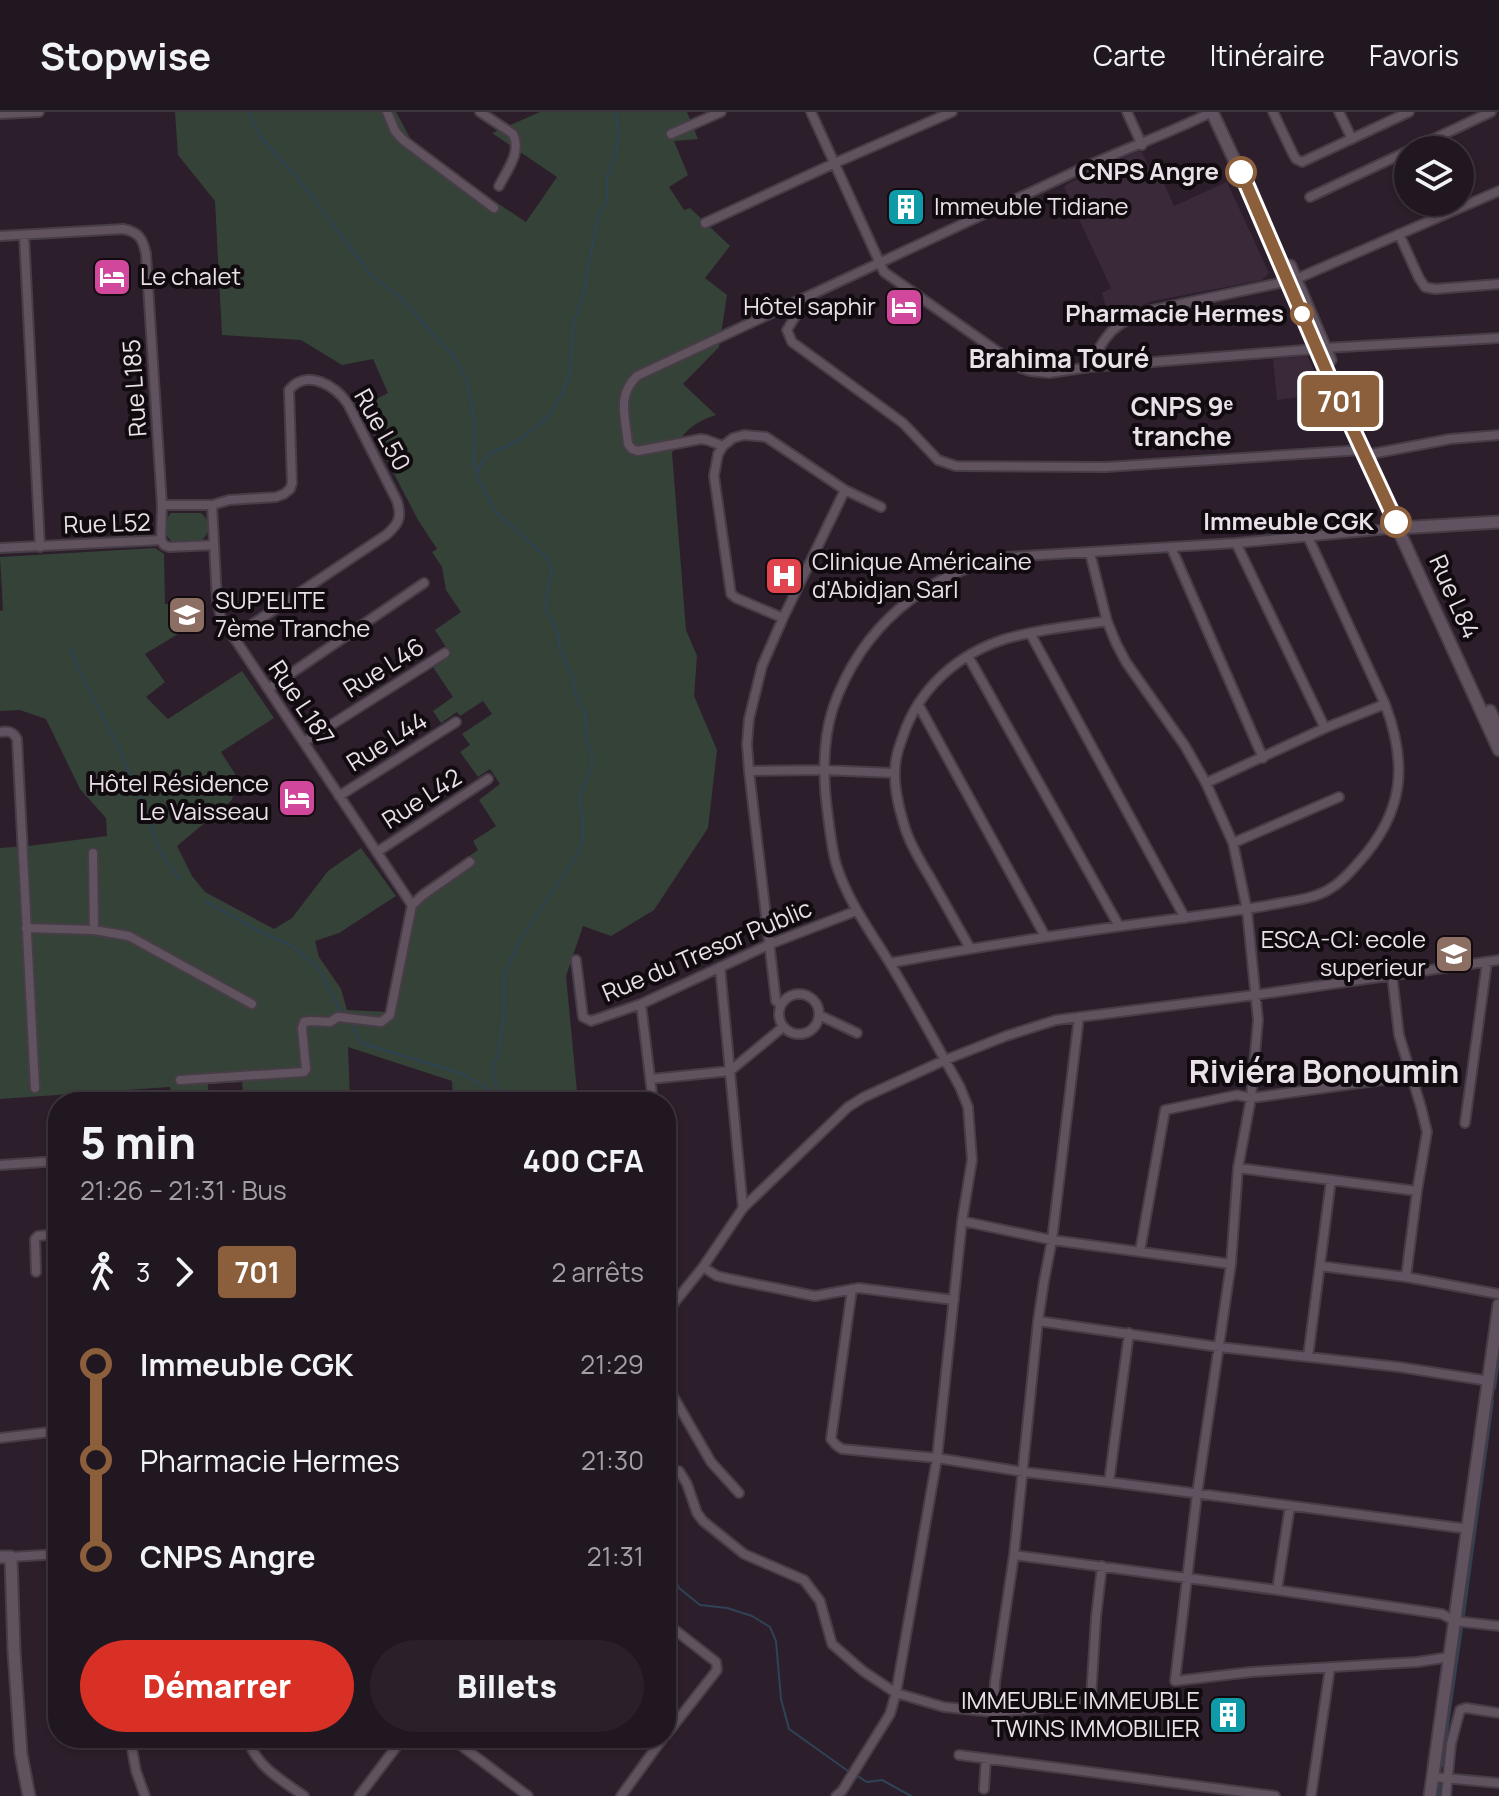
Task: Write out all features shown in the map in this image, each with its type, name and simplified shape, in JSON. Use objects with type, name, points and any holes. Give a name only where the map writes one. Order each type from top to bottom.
[{"type":"street","points":[[0,114],[39,112]]},
{"type":"street","points":[[387,112],[395,131],[403,140],[494,208]]},
{"type":"street","points":[[480,112],[513,134],[516,140],[515,155],[499,186]]},
{"type":"street","points":[[671,134],[721,112]]},
{"type":"street","points":[[811,112],[886,274],[1021,368],[1030,371],[1049,373],[1321,349],[1499,338]]},
{"type":"street","points":[[705,223],[952,112]]},
{"type":"street","points":[[1127,112],[1142,145]]},
{"type":"street","points":[[723,446],[701,439],[638,451],[632,449],[628,444],[623,396],[628,384],[637,376],[807,296],[1089,165],[1142,145],[1212,112]]},
{"type":"street","name":"Rue L84","points":[[1212,112],[1292,280]]},
{"type":"street","name":"Rue L84","points":[[1221,112],[1367,452],[1499,731]]},
{"type":"street","points":[[1273,112],[1299,162],[1409,112]]},
{"type":"street","points":[[1339,112],[1352,139]]},
{"type":"street","points":[[1438,136],[1485,113]]},
{"type":"street","points":[[1310,197],[1394,157]]},
{"type":"street","points":[[1090,367],[1103,340],[1134,315],[1292,280],[1499,191]]},
{"type":"street","name":"Rue L185","points":[[24,235],[123,229],[139,235],[143,242],[162,505],[161,540]]},
{"type":"street","points":[[1399,234],[1425,287],[1435,289],[1499,284]]},
{"type":"street","points":[[0,236],[24,235],[40,547]]},
{"type":"street","points":[[807,296],[787,330],[792,342],[903,423],[938,460],[956,466],[1106,467],[1367,452],[1499,435]]},
{"type":"street","name":"Rue L50","points":[[162,505],[212,505],[284,494],[292,483],[289,390],[300,380],[308,380],[333,387],[341,394],[397,501],[400,520],[386,535],[233,637]]},
{"type":"street","points":[[783,618],[731,594],[715,491],[716,464],[723,446],[733,438],[744,435],[766,437],[845,490],[881,507]]},
{"type":"street","points":[[781,1004],[776,1001],[747,744],[762,666],[845,490]]},
{"type":"street","name":"Rue L187","points":[[212,505],[218,610],[226,627],[412,905]]},
{"type":"street","points":[[839,1794],[890,1714],[896,1693],[937,1458],[962,1221],[972,1160],[970,1119],[965,1098],[890,963],[856,911],[836,863],[824,770],[833,709],[848,675],[880,626],[905,604],[930,586],[982,562],[1008,557],[1499,522]]},
{"type":"street","name":"Rue L84","points":[[1402,528],[1499,750]]},
{"type":"street","points":[[890,963],[1045,936],[1247,910],[1310,898],[1345,879],[1386,827],[1395,801],[1399,753],[1385,704],[1308,537]]},
{"type":"street","name":"Rue L52","points":[[0,548],[161,540],[169,547],[214,545]]},
{"type":"street","points":[[1236,543],[1325,728]]},
{"type":"street","points":[[1171,547],[1263,758]]},
{"type":"street","points":[[1090,553],[1107,621],[1126,662],[1185,746],[1206,783],[1233,843],[1247,910],[1258,1020],[1251,1098],[1238,1168],[1231,1264],[1197,1494],[1175,1681],[1450,1657]]},
{"type":"street","points":[[268,689],[424,583]]},
{"type":"street","points":[[970,948],[907,833],[894,773],[905,728],[935,680],[968,656],[1005,639],[1107,621]]},
{"type":"street","points":[[1030,633],[1185,918]]},
{"type":"street","name":"Rue L46","points":[[304,742],[445,653]]},
{"type":"street","points":[[968,656],[1119,926]]},
{"type":"street","points":[[918,704],[1045,936]]},
{"type":"street","points":[[1206,783],[1385,704]]},
{"type":"street","name":"Rue L44","points":[[339,796],[456,722]]},
{"type":"street","points":[[0,732],[8,731],[17,739],[35,1088]]},
{"type":"street","points":[[749,771],[894,773]]},
{"type":"street","name":"Rue L42","points":[[377,852],[488,779]]},
{"type":"street","points":[[1233,843],[1339,797]]},
{"type":"street","points":[[93,853],[94,930]]},
{"type":"street","points":[[180,1080],[304,1072],[304,1022],[330,1022],[338,1017],[381,1022],[387,1019],[412,905],[470,862]]},
{"type":"street","name":"Rue du Tresor Public","points":[[576,960],[583,1017],[591,1021],[641,1004],[770,944],[856,911]]},
{"type":"street","points":[[26,928],[94,930],[129,936],[252,1004]]},
{"type":"street","points":[[676,1301],[743,1208],[848,1107],[945,1060],[1056,1020],[1499,960]]},
{"type":"street","points":[[1465,1123],[1487,962]]},
{"type":"street","points":[[720,967],[743,1208]]},
{"type":"street","points":[[1392,975],[1399,1035],[1427,1132],[1406,1277]]},
{"type":"street","points":[[804,994],[815,1002],[819,1015],[808,1031],[795,1033],[783,1027],[779,1016],[781,1004],[791,995],[804,994]]},
{"type":"street","points":[[641,1004],[652,1092]]},
{"type":"street","points":[[819,1015],[857,1033]]},
{"type":"street","points":[[994,1712],[995,1682],[1024,1472],[1038,1321],[1052,1240],[1079,1017]]},
{"type":"street","points":[[651,1079],[730,1071],[783,1027]]},
{"type":"street","points":[[1140,1251],[1165,1110],[1237,1095],[1251,1098],[1411,1076]]},
{"type":"street","points":[[0,1165],[48,1162]]},
{"type":"street","points":[[1238,1168],[1417,1191]]},
{"type":"street","points":[[1308,1357],[1331,1180]]},
{"type":"street","points":[[962,1221],[1052,1240],[1231,1264]]},
{"type":"street","points":[[36,1272],[35,1239],[48,1235]]},
{"type":"street","points":[[1320,1266],[1406,1277],[1499,1294]]},
{"type":"street","points":[[703,1267],[717,1276],[815,1296],[859,1288],[954,1300]]},
{"type":"street","points":[[852,1289],[831,1439],[842,1449],[937,1458],[1469,1529]]},
{"type":"street","points":[[1430,1796],[1469,1529],[1493,1395],[1489,1381],[1499,1305]]},
{"type":"street","points":[[1038,1321],[1489,1381]]},
{"type":"street","points":[[1109,1482],[1129,1333]]},
{"type":"street","points":[[676,1401],[711,1462],[739,1493]]},
{"type":"street","points":[[0,1438],[48,1432]]},
{"type":"street","points":[[679,1471],[703,1521],[744,1554],[804,1580],[820,1601],[832,1644],[863,1671],[896,1693],[944,1707],[994,1712],[1042,1708],[1091,1697],[1102,1566]]},
{"type":"street","points":[[1277,1590],[1290,1506]]},
{"type":"street","points":[[29,1796],[20,1739],[6,1557],[48,1555]]},
{"type":"street","points":[[1014,1555],[1442,1614],[1455,1621],[1499,1626]]},
{"type":"street","points":[[676,1631],[716,1662],[717,1670],[676,1722]]},
{"type":"street","points":[[1311,1796],[1330,1668]]},
{"type":"street","points":[[1446,1796],[1451,1744],[1460,1710],[1466,1708],[1499,1713]]},
{"type":"street","points":[[132,1748],[145,1796]]},
{"type":"street","points":[[251,1748],[262,1765],[304,1796]]},
{"type":"street","points":[[359,1796],[395,1748]]},
{"type":"street","points":[[464,1748],[528,1796]]},
{"type":"street","points":[[621,1796],[656,1748]]},
{"type":"street","points":[[959,1755],[1275,1796]]},
{"type":"street","points":[[984,1789],[986,1759]]},
{"type":"street","points":[[1433,1777],[1499,1783]]},
{"type":"shaded area","points":[[1141,150],[1154,178],[1160,175],[1174,206],[1227,182],[1269,273],[1262,280],[1153,301],[1110,321],[1102,293],[1111,288],[1064,187]]},
{"type":"shaded area","points":[[1307,356],[1325,393],[1277,400],[1273,359]]},
{"type":"green space","points":[[175,112],[396,112],[416,149],[526,222],[557,177],[492,133],[540,112],[687,112],[698,139],[674,141],[688,175],[669,187],[684,210],[690,208],[730,246],[705,278],[727,295],[719,347],[683,384],[716,415],[690,429],[672,453],[686,630],[697,656],[694,696],[717,750],[708,828],[654,910],[611,936],[583,926],[566,976],[577,1092],[453,1092],[452,1081],[348,1047],[350,1092],[243,1092],[242,1082],[208,1084],[208,1092],[171,1092],[170,1087],[48,1092],[48,1096],[0,1099],[0,848],[107,836],[106,818],[80,789],[46,719],[20,710],[0,711],[0,611],[3,610],[0,557],[155,548],[164,554],[165,604],[206,603],[206,617],[145,654],[165,682],[146,697],[168,719],[242,671],[274,718],[221,752],[237,777],[232,800],[177,846],[192,876],[205,892],[274,929],[292,918],[328,871],[361,848],[396,896],[339,933],[315,941],[319,957],[341,989],[347,1010],[390,1012],[410,913],[418,891],[478,850],[473,841],[496,826],[479,800],[500,784],[490,769],[478,777],[460,752],[470,745],[462,734],[492,714],[483,701],[460,716],[457,712],[441,723],[433,711],[453,697],[433,667],[451,655],[435,630],[461,612],[446,590],[442,567],[432,552],[437,549],[418,520],[360,408],[388,393],[373,359],[342,365],[301,340],[222,335],[215,201],[178,155]]},
{"type":"green space","points":[[171,513],[201,513],[208,523],[204,538],[201,541],[171,541],[165,527]]},
{"type":"waterway","points":[[249,112],[261,138],[296,176],[371,275],[399,296],[454,357],[467,381],[475,423],[473,460],[479,481],[496,512],[547,558],[552,571],[546,611],[559,637],[560,650],[574,679],[579,703],[585,711],[592,767],[579,797],[583,840],[576,857],[521,939],[504,974],[504,1014],[499,1050],[492,1071],[497,1092]]},
{"type":"waterway","points":[[477,473],[489,454],[520,439],[547,418],[562,394],[570,372],[574,323],[583,295],[598,216],[607,202],[607,177],[616,153],[618,134],[616,112]]},
{"type":"waterway","points":[[70,649],[119,748],[162,855],[180,879]]},
{"type":"waterway","points":[[205,901],[292,946],[317,966],[342,1013]]},
{"type":"waterway","points":[[351,1023],[361,1043],[463,1074],[493,1092]]},
{"type":"waterway","points":[[1495,1388],[1499,1360]]},
{"type":"waterway","points":[[1464,1615],[1493,1401]]},
{"type":"waterway","points":[[676,1581],[679,1588],[700,1605],[727,1608],[752,1616],[770,1627],[776,1641],[781,1699],[789,1729],[848,1771]]},
{"type":"waterway","points":[[1442,1766],[1462,1628]]},
{"type":"waterway","points":[[854,1774],[867,1782],[882,1780],[911,1796]]},
{"type":"waterway","points":[[1439,1796],[1440,1785]]},
{"type":"bus line","name":"701","points":[[1241,172],[1336,393],[1396,522]]},
{"type":"place","name":"CNPS Angre","points":[[1241,172]]},
{"type":"place","name":"Immeuble Tidiane","points":[[906,207]]},
{"type":"place","name":"Le chalet","points":[[112,277]]},
{"type":"place","name":"Hôtel saphir","points":[[904,307]]},
{"type":"place","name":"Pharmacie Hermes","points":[[1302,314]]},
{"type":"place","name":"Immeuble CGK","points":[[1396,522]]},
{"type":"place","name":"Clinique Américaine d'Abidjan Sarl","points":[[784,576]]},
{"type":"place","name":"SUP'ELITE 7ème Tranche","points":[[187,615]]},
{"type":"place","name":"Hôtel Résidence Le Vaisseau","points":[[297,798]]},
{"type":"place","name":"ESCA-CI: ecole superieur","points":[[1454,954]]},
{"type":"place","name":"IMMEUBLE IMMEUBLE TWINS IMMOBILIER","points":[[1228,1715]]},
{"type":"district","name":"Brahima Touré","points":[[1059,359]]},
{"type":"district","name":"CNPS 9ᵉ tranche","points":[[1182,422]]},
{"type":"district","name":"Riviéra Bonoumin","points":[[1324,1072]]}]
